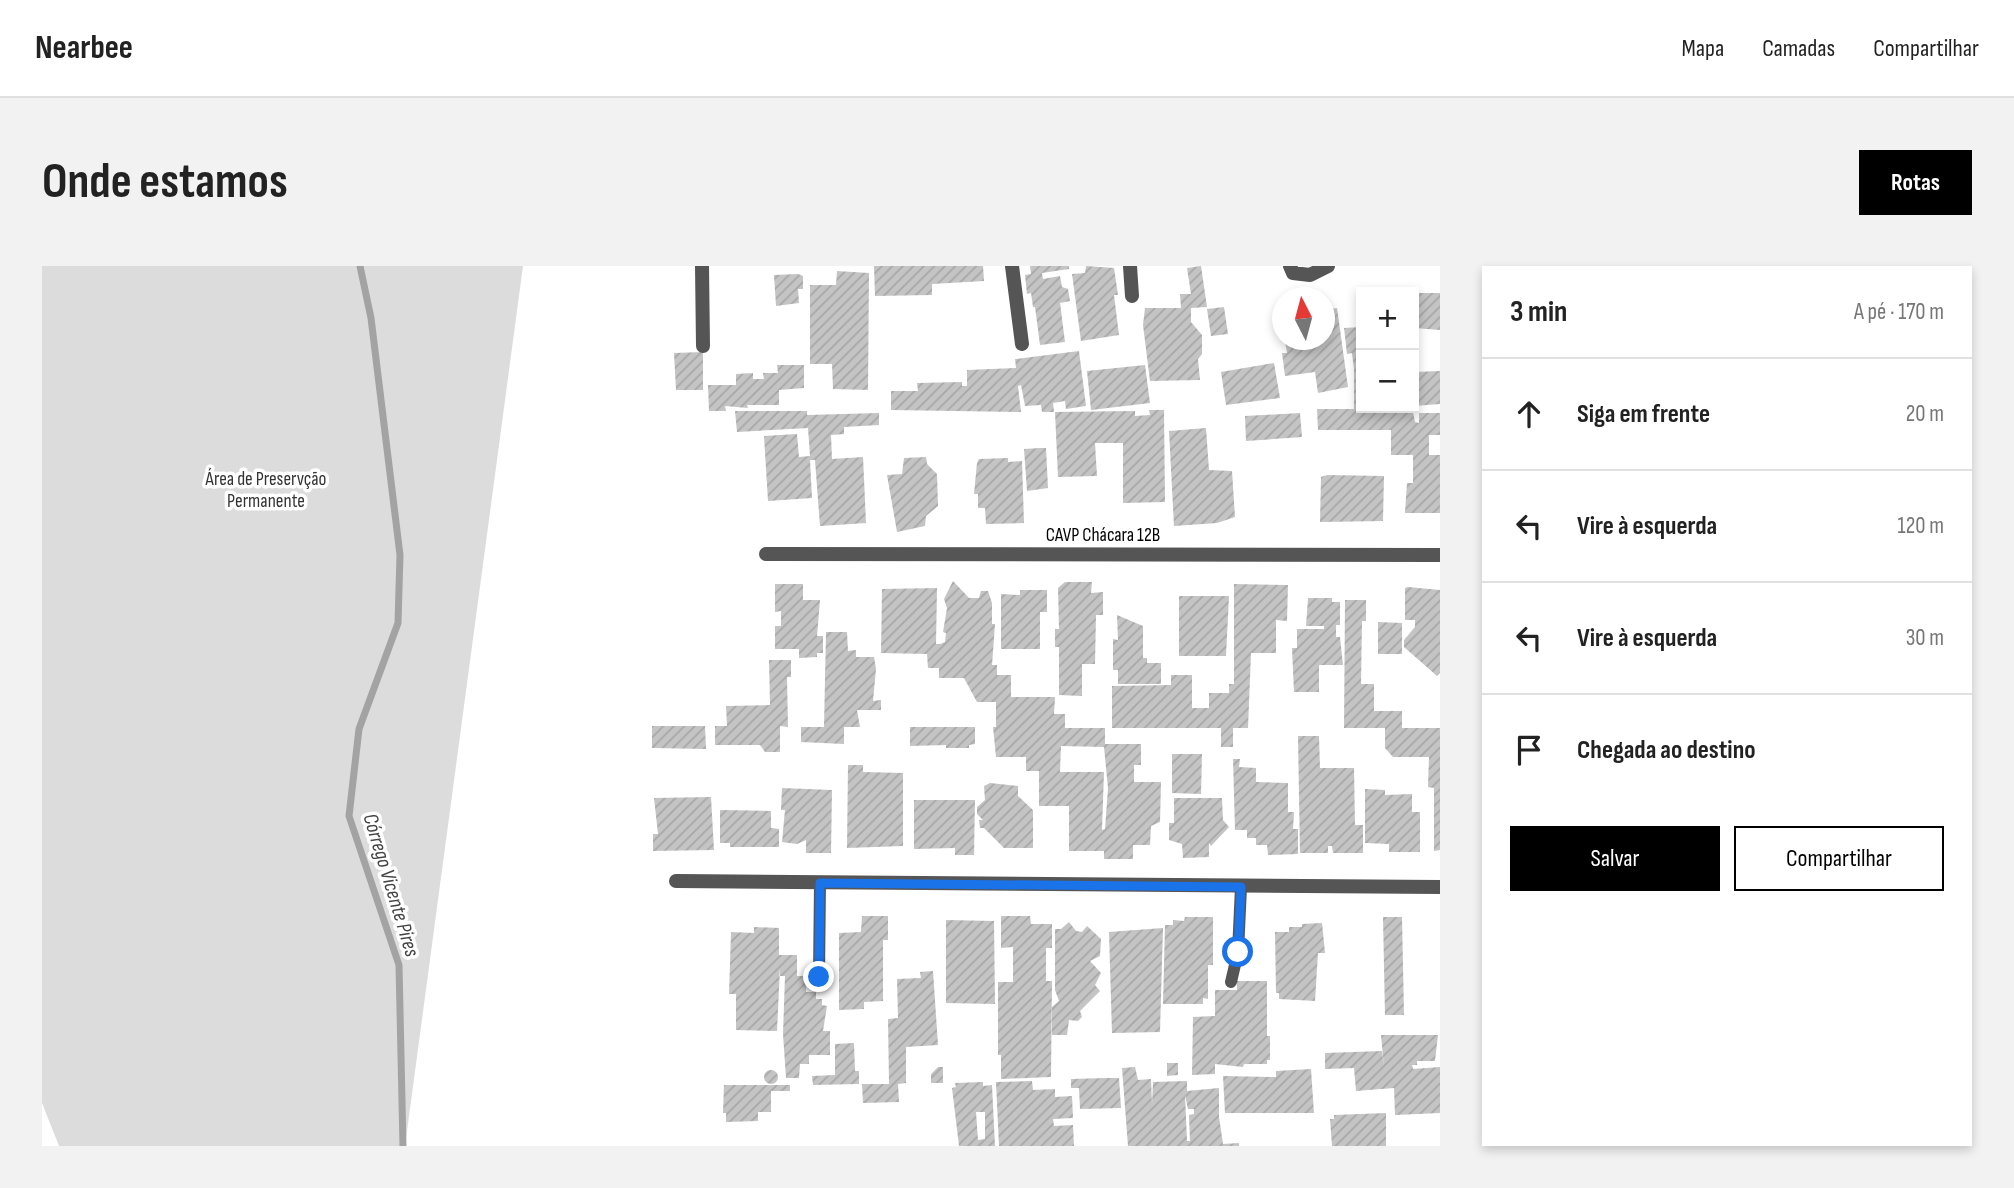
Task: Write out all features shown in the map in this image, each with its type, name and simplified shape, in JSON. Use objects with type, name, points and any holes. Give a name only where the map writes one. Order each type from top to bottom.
[{"type":"street","points":[[702,266],[703,346]]},
{"type":"street","points":[[1012,266],[1022,344]]},
{"type":"street","points":[[1130,266],[1132,296]]},
{"type":"street","points":[[1290,266],[1293,273],[1310,275],[1328,266]]},
{"type":"street","name":"CAVP Chácara 12B","points":[[766,554],[1440,555]]},
{"type":"street","points":[[676,881],[1440,887]]},
{"type":"lane","points":[[819,977],[820,883]]},
{"type":"lane","points":[[1231,982],[1238,952],[1241,887]]},
{"type":"green space","name":"Área de Preservção Permanente","points":[[42,266],[523,266],[405,1146],[59,1146],[42,1103]]},
{"type":"building","points":[[874,266],[983,266],[984,281],[932,284],[932,295],[875,296]]},
{"type":"building","points":[[1030,266],[1069,266],[1069,269],[1042,273],[1043,279],[1060,276],[1062,287],[1068,289],[1070,301],[1060,303],[1065,342],[1040,345],[1035,307],[1031,293],[1027,294],[1025,275],[1031,274]]},
{"type":"building","points":[[1086,266],[1114,268],[1119,335],[1081,341],[1072,274],[1085,273]]},
{"type":"building","points":[[1201,266],[1207,307],[1191,308],[1191,322],[1202,335],[1202,354],[1198,359],[1200,380],[1150,381],[1143,325],[1145,308],[1181,308],[1180,294],[1191,294],[1187,268]]},
{"type":"building","points":[[837,271],[869,273],[868,390],[833,389],[832,364],[810,364],[810,285],[836,285]]},
{"type":"building","points":[[774,275],[803,276],[803,289],[798,289],[799,303],[776,306]]},
{"type":"building","points":[[1419,293],[1440,293],[1440,330],[1419,328]]},
{"type":"building","points":[[1224,307],[1228,334],[1211,336],[1207,309]]},
{"type":"building","points":[[1335,308],[1348,387],[1318,393],[1315,372],[1285,376],[1282,353],[1287,353],[1287,350],[1335,350]]},
{"type":"building","points":[[1356,327],[1356,413],[1413,413],[1415,422],[1419,423],[1419,413],[1440,413],[1440,435],[1429,435],[1429,455],[1440,455],[1440,513],[1405,513],[1407,483],[1413,483],[1413,455],[1391,455],[1391,430],[1318,430],[1317,409],[1354,409],[1354,369],[1352,353],[1347,354],[1344,328]]},
{"type":"building","points":[[1079,351],[1086,406],[1066,409],[1065,401],[1053,403],[1054,412],[1042,412],[1041,405],[1025,406],[1021,385],[1018,386],[1021,412],[891,410],[891,391],[918,391],[917,383],[962,382],[962,386],[967,386],[967,370],[1016,368],[1015,359]]},
{"type":"building","points":[[703,352],[703,390],[676,390],[674,353]]},
{"type":"building","points":[[1274,363],[1280,398],[1226,405],[1221,372]]},
{"type":"building","points":[[777,365],[804,365],[804,388],[779,390],[779,405],[747,405],[748,408],[725,406],[726,411],[709,411],[708,385],[736,385],[736,374],[753,373],[753,379],[764,379],[763,373],[778,373]]},
{"type":"building","points":[[1145,365],[1150,403],[1091,410],[1087,371]]},
{"type":"building","points":[[1440,371],[1440,404],[1419,406],[1419,372]]},
{"type":"building","points":[[1149,410],[1164,410],[1165,502],[1123,503],[1123,443],[1095,443],[1097,476],[1058,477],[1055,412],[1135,411],[1135,416],[1150,415]]},
{"type":"building","points":[[735,411],[807,411],[807,415],[879,413],[879,425],[844,427],[844,434],[831,435],[832,459],[863,457],[866,523],[820,526],[815,460],[810,460],[812,498],[768,501],[764,436],[797,434],[799,457],[810,456],[808,428],[737,432]]},
{"type":"building","points":[[1300,413],[1302,437],[1246,441],[1245,416]]},
{"type":"building","points":[[1206,428],[1209,470],[1232,471],[1235,517],[1217,523],[1174,526],[1169,431]]},
{"type":"building","points":[[1046,448],[1048,488],[1027,491],[1024,449]]},
{"type":"building","points":[[926,457],[927,464],[937,474],[938,506],[926,516],[925,526],[897,532],[887,475],[902,474],[904,458]]},
{"type":"building","points":[[1008,458],[1008,462],[1022,461],[1024,523],[986,524],[985,508],[978,508],[978,494],[974,494],[977,463],[979,459]]},
{"type":"building","points":[[1384,476],[1383,521],[1320,522],[1321,477]]},
{"type":"building","points":[[953,581],[969,598],[979,598],[981,591],[988,591],[992,603],[992,624],[995,624],[992,665],[997,665],[997,675],[1011,675],[1011,697],[1055,697],[1054,714],[1065,714],[1065,728],[1105,728],[1105,744],[1141,744],[1141,765],[1134,765],[1134,782],[1161,782],[1160,822],[1151,826],[1150,845],[1133,845],[1133,859],[1104,859],[1104,851],[1069,851],[1069,806],[1039,806],[1039,771],[1026,771],[1026,757],[996,757],[993,727],[996,727],[996,702],[977,702],[964,678],[939,678],[939,668],[928,668],[927,654],[881,653],[882,589],[937,588],[936,644],[945,642],[946,633],[943,632],[947,608],[944,599]],"holes":[[[1061,746],[1104,747],[1108,788],[1105,829],[1102,830],[1104,772],[1060,772]]]},
{"type":"building","points":[[1065,582],[1092,582],[1091,593],[1103,592],[1103,615],[1096,615],[1095,664],[1082,664],[1082,696],[1059,695],[1059,647],[1055,647],[1055,629],[1059,629],[1058,588]]},
{"type":"building","points":[[775,584],[803,584],[803,600],[820,600],[817,636],[823,636],[823,653],[817,653],[817,657],[799,658],[799,649],[775,649],[775,626],[781,626],[781,611],[775,612]]},
{"type":"building","points":[[1234,584],[1288,585],[1287,621],[1276,620],[1276,653],[1251,653],[1248,728],[1233,728],[1233,747],[1221,747],[1221,728],[1112,728],[1112,686],[1171,685],[1171,675],[1192,675],[1192,708],[1209,708],[1209,693],[1229,693],[1229,684],[1234,684]]},
{"type":"building","points":[[1405,588],[1440,590],[1440,673],[1437,676],[1404,647],[1404,640],[1415,627],[1415,620],[1405,620]]},
{"type":"building","points":[[1020,590],[1047,590],[1047,612],[1040,612],[1040,649],[1001,649],[1001,594],[1020,595]]},
{"type":"building","points":[[1179,596],[1229,596],[1226,656],[1179,656]]},
{"type":"building","points":[[1308,598],[1332,598],[1332,602],[1340,602],[1340,625],[1336,625],[1336,637],[1340,637],[1343,665],[1319,665],[1319,692],[1294,692],[1292,648],[1297,648],[1297,629],[1324,629],[1324,626],[1306,626]]},
{"type":"building","points":[[1345,600],[1366,600],[1366,621],[1362,621],[1361,684],[1374,684],[1374,711],[1402,711],[1402,728],[1440,728],[1440,850],[1434,851],[1434,788],[1428,787],[1429,757],[1393,757],[1385,748],[1385,728],[1344,728]]},
{"type":"building","points":[[1117,615],[1143,626],[1143,658],[1147,658],[1147,663],[1161,663],[1161,684],[1118,684],[1118,670],[1113,670],[1113,639],[1118,640]]},
{"type":"building","points":[[1378,622],[1402,623],[1402,654],[1378,654]]},
{"type":"building","points":[[826,632],[847,632],[848,651],[856,650],[856,657],[874,657],[876,669],[873,701],[881,700],[881,710],[857,710],[860,727],[844,727],[844,744],[801,742],[801,727],[824,727]]},
{"type":"building","points":[[769,660],[791,660],[791,677],[787,677],[788,727],[780,726],[780,752],[765,752],[760,745],[715,745],[715,726],[727,726],[726,706],[770,705]]},
{"type":"building","points":[[652,726],[705,726],[706,749],[652,748]]},
{"type":"building","points":[[910,727],[975,727],[975,744],[969,745],[969,748],[946,748],[946,745],[910,746]]},
{"type":"building","points":[[1298,736],[1319,736],[1320,768],[1354,768],[1355,825],[1363,825],[1363,853],[1333,853],[1332,846],[1328,846],[1328,853],[1300,853]]},
{"type":"building","points":[[1172,754],[1202,754],[1201,794],[1172,793]]},
{"type":"building","points":[[1233,759],[1240,759],[1239,767],[1256,768],[1256,782],[1288,783],[1288,812],[1294,812],[1293,829],[1298,829],[1298,854],[1268,855],[1267,845],[1256,845],[1256,838],[1247,838],[1247,830],[1235,830]]},
{"type":"building","points":[[848,765],[863,765],[863,772],[903,773],[903,846],[847,848]]},
{"type":"building","points":[[990,783],[1018,786],[1018,796],[1033,810],[1033,848],[1004,848],[984,828],[980,828],[979,820],[983,820],[977,814],[977,807],[985,800],[984,786]]},
{"type":"building","points":[[782,788],[832,790],[831,853],[806,853],[806,840],[797,844],[782,842],[785,810],[781,810]]},
{"type":"building","points":[[1365,789],[1385,790],[1385,795],[1412,794],[1412,812],[1420,812],[1420,852],[1389,852],[1389,844],[1365,843]]},
{"type":"building","points":[[711,797],[714,850],[653,851],[653,834],[658,834],[654,798]]},
{"type":"building","points":[[1174,798],[1222,798],[1223,820],[1229,827],[1211,846],[1209,843],[1209,857],[1183,858],[1182,844],[1169,840],[1169,823],[1174,823]]},
{"type":"building","points":[[914,800],[975,800],[974,855],[955,855],[955,848],[914,849]]},
{"type":"building","points":[[720,810],[771,811],[771,828],[779,829],[779,847],[730,847],[730,843],[720,843]]},
{"type":"building","points":[[862,916],[888,916],[888,940],[883,940],[883,1001],[864,1002],[864,1009],[839,1010],[839,933],[861,932]]},
{"type":"building","points":[[1001,916],[1030,916],[1031,924],[1052,924],[1052,948],[1046,948],[1046,981],[1052,981],[1051,1077],[1001,1079],[1001,1055],[998,1055],[998,982],[1013,982],[1013,947],[1001,948]]},
{"type":"building","points":[[1185,917],[1213,917],[1213,965],[1208,965],[1208,999],[1203,998],[1203,1004],[1163,1004],[1165,925],[1173,925],[1173,920],[1184,921]]},
{"type":"building","points":[[1383,917],[1402,917],[1404,1015],[1385,1015]]},
{"type":"building","points":[[946,920],[994,921],[995,1004],[946,1003]]},
{"type":"building","points":[[1069,922],[1076,931],[1082,932],[1087,926],[1101,939],[1100,956],[1090,961],[1101,973],[1095,985],[1100,991],[1080,1011],[1082,1017],[1078,1021],[1069,1020],[1067,1035],[1052,1035],[1052,1007],[1059,1001],[1055,990],[1055,929],[1061,929]]},
{"type":"building","points":[[1322,923],[1325,953],[1318,953],[1315,1001],[1279,999],[1279,993],[1276,993],[1275,932],[1289,932],[1289,927],[1302,927],[1302,924]]},
{"type":"building","points":[[754,927],[779,928],[779,955],[797,955],[797,976],[806,976],[806,992],[816,992],[816,999],[822,999],[822,1005],[827,1006],[823,1031],[830,1031],[830,1055],[809,1055],[809,1064],[800,1064],[799,1078],[786,1078],[783,1034],[785,976],[780,976],[777,1031],[736,1030],[736,994],[729,994],[731,932],[754,933]]},
{"type":"building","points":[[1163,928],[1160,1032],[1112,1033],[1109,932]]},
{"type":"building","points":[[933,971],[938,1045],[906,1047],[906,1083],[898,1084],[899,1102],[863,1103],[862,1084],[889,1084],[888,1019],[898,1018],[897,979],[921,978],[920,972]]},
{"type":"building","points":[[1237,981],[1267,981],[1270,1060],[1267,1060],[1267,1064],[1244,1064],[1243,1067],[1215,1064],[1215,1074],[1192,1075],[1193,1017],[1215,1016],[1215,990],[1237,990]]},
{"type":"building","points":[[1381,1035],[1438,1035],[1435,1061],[1417,1061],[1417,1065],[1412,1065],[1413,1069],[1440,1067],[1440,1113],[1395,1115],[1394,1088],[1356,1091],[1354,1068],[1325,1069],[1325,1053],[1382,1051],[1384,1067]]},
{"type":"building","points":[[854,1043],[855,1071],[859,1071],[859,1084],[813,1085],[812,1076],[835,1075],[835,1044]]},
{"type":"building","points":[[1167,1063],[1178,1063],[1178,1075],[1167,1076]]},
{"type":"building","points":[[938,1067],[943,1067],[943,1083],[931,1083],[931,1074]]},
{"type":"building","points":[[1135,1067],[1138,1080],[1151,1079],[1152,1104],[1153,1082],[1187,1081],[1187,1091],[1219,1088],[1223,1144],[1239,1143],[1239,1146],[1128,1146],[1122,1068]],"holes":[[[1185,1095],[1188,1109],[1194,1109],[1194,1114],[1189,1115],[1190,1141],[1187,1141]]]},
{"type":"building","points":[[1311,1069],[1314,1113],[1225,1113],[1223,1076],[1276,1077],[1276,1071]]},
{"type":"building","points":[[771,1070],[776,1072],[776,1082],[771,1084],[766,1082],[764,1077],[766,1072]]},
{"type":"building","points":[[1119,1078],[1121,1108],[1080,1109],[1079,1088],[1071,1088],[1071,1079]]},
{"type":"building","points":[[1032,1081],[1033,1090],[1055,1089],[1055,1097],[1072,1096],[1073,1118],[1053,1119],[1054,1126],[1073,1125],[1074,1146],[999,1146],[996,1082]]},
{"type":"building","points":[[983,1082],[983,1086],[992,1085],[995,1146],[959,1146],[952,1088],[956,1087],[955,1083]],"holes":[[[976,1112],[985,1112],[985,1139],[978,1140]]]},
{"type":"building","points":[[724,1085],[790,1085],[790,1091],[771,1091],[771,1112],[758,1112],[758,1121],[726,1122],[726,1113],[723,1113]]},
{"type":"building","points":[[1386,1113],[1386,1146],[1332,1146],[1330,1119],[1334,1119],[1334,1115]]},
{"type":"waterway","name":"Córrego Vicente Pires","points":[[360,266],[371,318],[400,555],[398,623],[359,729],[349,816],[399,965],[403,1146]]},
{"type":"route","points":[[819,977],[820,883],[1241,887],[1238,952]]}]
